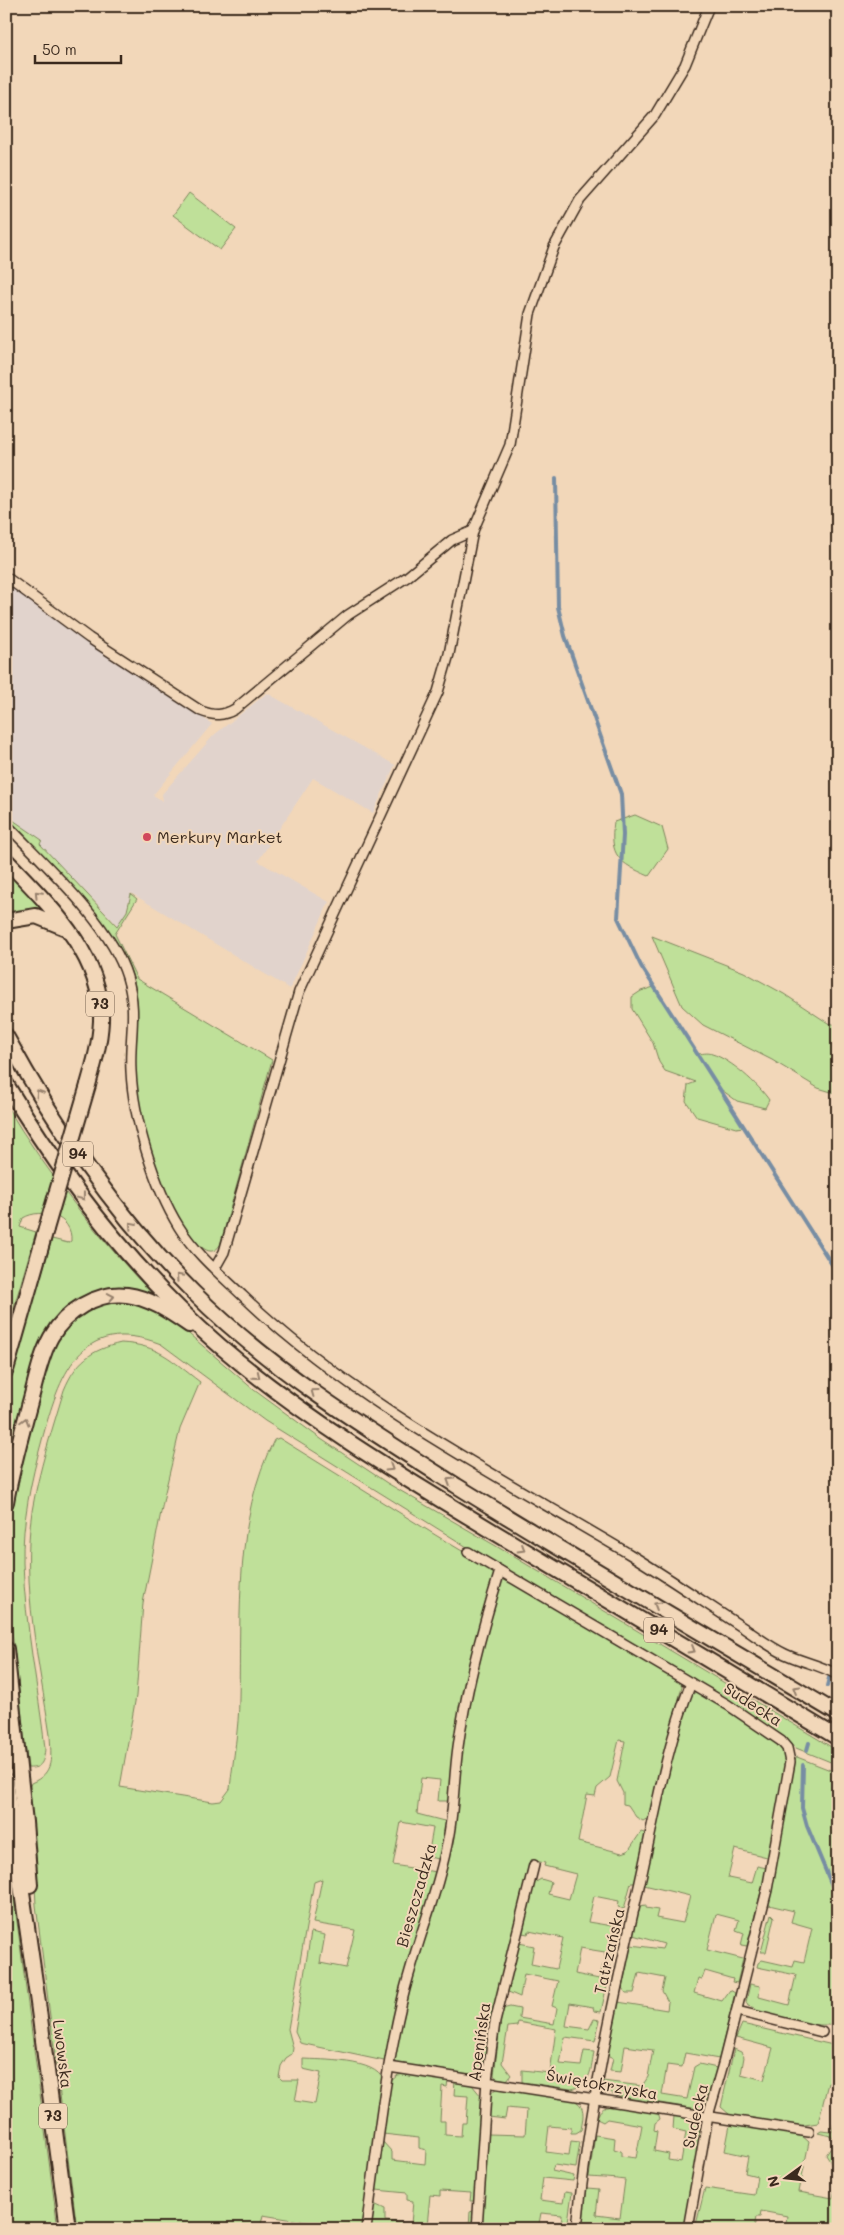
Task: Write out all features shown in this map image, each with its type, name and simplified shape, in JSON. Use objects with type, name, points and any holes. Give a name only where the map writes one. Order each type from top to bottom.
[{"type":"main road","name":"73","points":[[6,860],[67,930],[88,963],[95,977],[101,1021],[100,1038],[88,1085],[7,1363]]},
{"type":"main road","points":[[6,921],[36,916],[67,930]]},
{"type":"main road","name":"94","points":[[6,1036],[58,1125],[89,1171],[118,1209],[194,1293],[259,1350],[346,1415],[406,1454],[499,1512],[838,1714]]},
{"type":"main road","name":"94","points":[[6,1084],[54,1160],[91,1208],[156,1283],[219,1345],[289,1402],[382,1463],[838,1738]]},
{"type":"main road","points":[[6,1502],[12,1467],[42,1360],[51,1337],[64,1319],[77,1309],[89,1302],[126,1295],[152,1302],[219,1345]]},
{"type":"main road","name":"Lwowska","points":[[6,1650],[25,1822],[38,2003]]},
{"type":"main road","name":"Lwowska","points":[[6,1781],[68,2229]]},
{"type":"street","points":[[214,1268],[224,1252],[299,992],[438,692],[449,654],[473,531],[510,445],[530,314],[554,247],[580,200],[655,115],[685,65],[709,6]]},
{"type":"street","points":[[6,577],[89,638],[193,706],[201,711],[218,715],[236,710],[348,615],[407,577],[452,540],[473,531]]},
{"type":"street","points":[[6,824],[90,915],[117,954],[126,975],[133,1001],[134,1024],[131,1067],[133,1091],[136,1112],[152,1165],[168,1206],[180,1228],[214,1268],[292,1341],[373,1399],[634,1557],[784,1653],[838,1675]]},
{"type":"street","name":"Sudecka","points":[[468,1552],[691,1683],[768,1731],[788,1748],[790,1762],[776,1843],[736,2011],[708,2116],[688,2229]]},
{"type":"street","name":"Bieszczadzka","points":[[366,2229],[389,2067],[402,2001],[442,1866],[450,1832],[457,1748],[464,1704],[477,1647],[500,1571]]},
{"type":"street","name":"Tatrzańska","points":[[577,2229],[587,2139],[608,2025],[674,1731],[691,1683]]},
{"type":"street","name":"Apenińska","points":[[477,2229],[487,2080],[495,2022],[534,1865]]},
{"type":"street","points":[[736,2011],[822,2032]]},
{"type":"street","name":"Świętokrzyska","points":[[389,2067],[487,2080],[809,2132]]},
{"type":"shaded area","points":[[6,579],[212,724],[153,795],[163,801],[162,794],[214,735],[267,693],[395,765],[373,813],[313,778],[258,861],[329,902],[290,989],[131,893],[126,912],[118,926],[40,844],[42,840],[17,823],[6,809]]},
{"type":"green space","points":[[189,193],[236,229],[220,250],[173,215]]},
{"type":"green space","points":[[635,815],[662,827],[668,849],[649,876],[623,862],[618,857],[613,843],[614,822]]},
{"type":"green space","points":[[10,818],[42,840],[40,844],[117,926],[127,911],[131,894],[137,899],[115,934],[137,979],[272,1060],[220,1245],[216,1250],[211,1251],[202,1247],[186,1230],[169,1199],[152,1154],[136,1089],[137,997],[131,972],[122,952],[96,914],[64,877],[15,829]]},
{"type":"green space","points":[[6,871],[47,911],[26,910],[6,915]]},
{"type":"green space","points":[[652,936],[744,972],[784,994],[828,1023],[838,1025],[838,1094],[818,1088],[772,1060],[703,1025],[682,1006]]},
{"type":"green space","points":[[654,987],[697,1054],[710,1053],[727,1061],[751,1080],[769,1100],[765,1108],[737,1101],[719,1088],[743,1127],[736,1128],[697,1117],[686,1101],[688,1085],[696,1082],[665,1071],[659,1062],[653,1043],[632,1009],[632,997],[641,991]]},
{"type":"green space","points":[[6,1105],[39,1156],[75,1205],[155,1297],[70,1306],[19,1417],[6,1469],[6,1396],[52,1239],[68,1243],[71,1241],[67,1225],[55,1216],[39,1213],[23,1218],[20,1227],[36,1232],[6,1334]]},
{"type":"green space","points":[[111,1302],[133,1303],[156,1311],[182,1328],[254,1390],[321,1439],[387,1483],[496,1546],[838,1751],[838,1765],[796,1748],[512,1575],[265,1421],[161,1344],[133,1337],[110,1337],[92,1344],[77,1357],[56,1394],[34,1470],[28,1501],[23,1547],[24,1586],[45,1748],[44,1757],[39,1766],[28,1768],[9,1606],[7,1567],[11,1500],[46,1361],[58,1338],[72,1320],[90,1308]]},
{"type":"green space","points":[[121,1343],[134,1344],[155,1350],[200,1382],[180,1429],[165,1492],[143,1603],[136,1696],[120,1787],[213,1802],[221,1801],[230,1789],[239,1709],[240,1600],[246,1534],[261,1470],[274,1440],[279,1438],[437,1536],[680,1681],[682,1686],[650,1817],[643,1821],[636,1817],[628,1805],[623,1804],[623,1793],[617,1781],[625,1741],[619,1740],[610,1777],[597,1788],[595,1796],[587,1795],[578,1842],[622,1853],[628,1851],[641,1832],[647,1834],[639,1871],[634,1883],[631,1883],[624,1909],[618,1907],[619,1901],[594,1896],[588,1922],[612,1926],[615,1917],[621,1919],[612,1958],[605,1957],[605,1952],[580,1948],[575,1974],[599,1979],[603,1965],[611,1966],[601,2012],[594,2011],[593,2007],[570,2003],[566,2026],[589,2029],[594,2019],[600,2020],[595,2041],[565,2037],[560,2064],[581,2066],[584,2051],[594,2052],[589,2076],[578,2087],[571,2089],[522,2082],[522,2070],[550,2073],[556,2029],[518,2022],[517,2026],[508,2027],[502,2063],[511,2075],[507,2080],[496,2078],[494,2075],[502,2009],[510,2007],[520,2009],[519,2018],[554,2024],[557,2008],[552,2006],[558,1981],[524,1974],[520,1997],[506,1991],[519,1943],[534,1946],[531,1964],[556,1969],[563,1938],[529,1931],[528,1934],[522,1933],[534,1883],[541,1879],[551,1882],[548,1894],[569,1899],[576,1874],[544,1866],[545,1863],[530,1860],[501,1979],[485,2068],[478,2075],[399,2065],[394,2057],[418,1956],[443,1880],[450,1801],[438,1801],[440,1780],[421,1778],[417,1814],[448,1822],[439,1859],[428,1857],[433,1828],[401,1822],[393,1865],[436,1872],[384,2061],[300,2043],[295,2032],[311,1932],[325,1935],[320,1963],[346,1968],[355,1930],[313,1923],[322,1879],[314,1882],[288,2029],[293,2048],[292,2054],[286,2058],[281,2066],[279,2077],[282,2080],[299,2080],[295,2101],[315,2104],[321,2073],[303,2069],[303,2059],[360,2064],[378,2073],[383,2080],[361,2229],[312,2229],[312,2223],[263,2215],[260,2229],[77,2229],[36,1905],[30,1786],[48,1769],[51,1750],[30,1595],[29,1539],[32,1511],[42,1465],[64,1390],[74,1371],[86,1358],[101,1349]]},
{"type":"green space","points":[[699,1691],[759,1727],[787,1754],[771,1858],[735,1849],[728,1878],[752,1883],[757,1866],[767,1868],[747,1946],[741,1945],[744,1933],[736,1930],[739,1920],[716,1914],[707,1950],[743,1959],[737,1983],[732,1982],[733,1979],[705,1971],[702,1979],[698,1978],[694,1993],[722,2001],[730,1990],[735,1993],[719,2059],[685,2053],[682,2067],[667,2065],[662,2095],[687,2099],[694,2067],[699,2064],[717,2068],[708,2104],[704,2108],[698,2109],[621,2097],[609,2091],[603,2081],[642,2086],[648,2077],[653,2050],[625,2046],[621,2072],[610,2071],[613,2058],[607,2055],[618,2002],[667,2010],[668,2002],[662,1991],[665,1978],[639,1973],[634,1993],[626,1993],[622,1988],[631,1945],[662,1949],[664,1944],[633,1935],[639,1906],[646,1905],[646,1908],[658,1910],[656,1918],[683,1923],[690,1896],[644,1885],[663,1796],[687,1701],[692,1694]]},
{"type":"green space","points":[[797,1757],[838,1773],[838,2025],[809,2025],[754,2012],[755,2008],[748,2006],[746,2002],[750,1984],[760,1986],[759,1997],[789,2005],[796,1975],[757,1967],[758,1963],[762,1960],[793,1967],[795,1960],[804,1962],[812,1928],[791,1922],[794,1911],[769,1905],[766,1900],[794,1762]]},
{"type":"green space","points":[[6,1839],[58,2229],[6,2229]]},
{"type":"green space","points":[[771,1914],[774,1917],[766,1952],[761,1952]]},
{"type":"green space","points":[[742,2024],[833,2045],[838,2041],[838,2085],[828,2083],[818,2123],[798,2126],[730,2115],[721,2107],[734,2049],[741,2052],[744,2057],[741,2074],[764,2080],[773,2048],[736,2038]]},
{"type":"green space","points":[[406,2074],[448,2080],[447,2087],[442,2086],[440,2121],[445,2121],[445,2135],[461,2136],[462,2123],[466,2123],[468,2096],[454,2095],[455,2081],[472,2085],[481,2096],[474,2201],[470,2201],[471,2193],[440,2191],[440,2196],[430,2195],[427,2226],[455,2228],[456,2225],[469,2226],[470,2212],[473,2211],[472,2229],[370,2229],[374,2204],[385,2209],[385,2221],[411,2224],[413,2201],[407,2200],[407,2193],[376,2190],[382,2141],[392,2152],[392,2160],[425,2164],[426,2150],[419,2148],[419,2138],[383,2134],[390,2082],[398,2075]]},
{"type":"green space","points":[[498,2087],[556,2094],[576,2101],[581,2106],[583,2115],[581,2130],[571,2133],[571,2128],[549,2126],[546,2152],[569,2155],[571,2141],[580,2142],[576,2168],[554,2165],[552,2171],[574,2176],[573,2181],[543,2178],[540,2200],[563,2203],[565,2192],[572,2193],[567,2229],[561,2229],[562,2215],[541,2213],[538,2229],[482,2229],[488,2134],[525,2135],[527,2110],[507,2108],[505,2119],[489,2117],[491,2093]]},
{"type":"green space","points":[[616,2106],[658,2112],[660,2119],[655,2123],[654,2130],[657,2131],[654,2151],[669,2154],[668,2160],[681,2162],[686,2132],[673,2129],[674,2116],[692,2118],[700,2125],[701,2131],[683,2229],[582,2229],[587,2188],[599,2189],[596,2215],[620,2218],[625,2180],[589,2177],[595,2135],[615,2138],[614,2149],[621,2151],[621,2156],[636,2158],[642,2125],[607,2119],[603,2122],[597,2119],[599,2112],[604,2108]]},
{"type":"green space","points":[[834,2124],[838,2124],[838,2229],[785,2229],[787,2216],[761,2211],[760,2217],[756,2217],[754,2229],[695,2229],[705,2188],[754,2195],[757,2176],[745,2173],[748,2156],[725,2151],[730,2125],[801,2135],[809,2142],[799,2192],[833,2198],[835,2176],[832,2165],[826,2155],[833,2145],[835,2137],[818,2133],[821,2131],[832,2132]]},
{"type":"waterway","points":[[556,478],[558,607],[565,636],[621,794],[623,835],[618,918],[641,966],[838,1274]]},
{"type":"waterway","points":[[834,1663],[838,1650]]},
{"type":"waterway","points":[[827,1686],[829,1678]]},
{"type":"waterway","points":[[807,1750],[809,1743]]},
{"type":"waterway","points":[[803,1765],[802,1808],[807,1826],[838,1900]]},
{"type":"place","name":"Merkury Market","points":[[147,837]]}]
